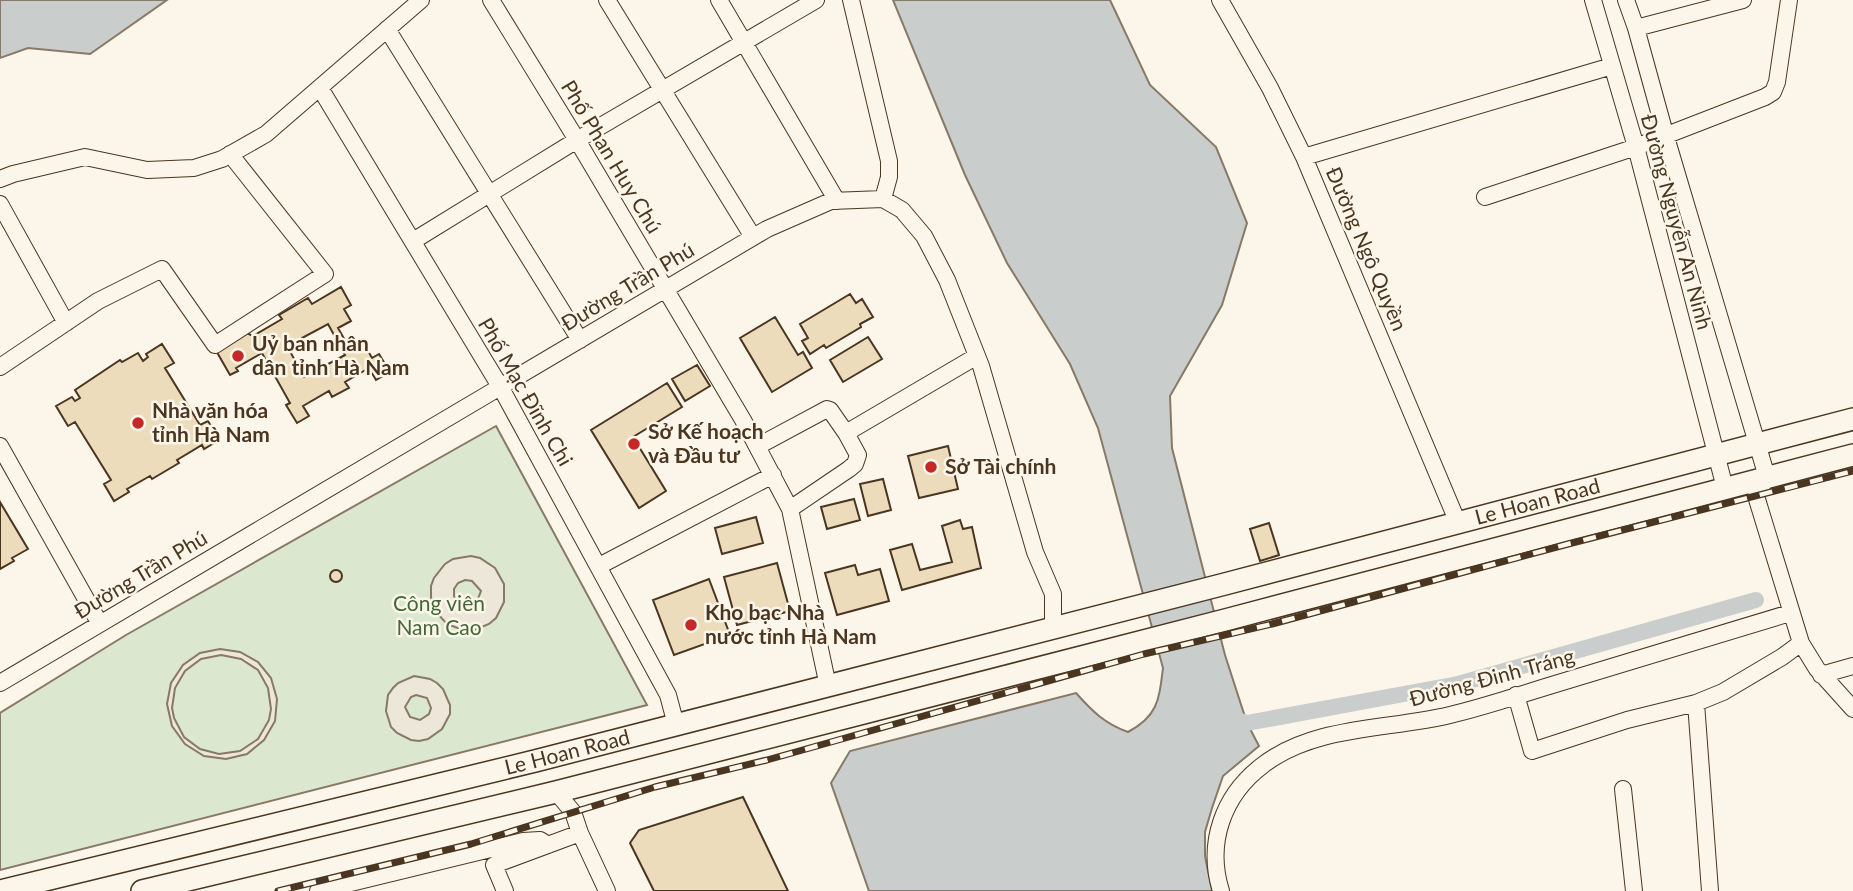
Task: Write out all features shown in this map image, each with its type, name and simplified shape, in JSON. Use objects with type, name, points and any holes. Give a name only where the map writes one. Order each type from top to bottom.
[{"type":"main road","name":"Le Hoan Road","points":[[0,891],[33,887],[676,725],[1853,419]]},
{"type":"main road","name":"Le Hoan Road","points":[[142,891],[556,792],[1853,455]]},
{"type":"main road","points":[[1053,628],[1061,662]]},
{"type":"main road","points":[[546,758],[556,792]]},
{"type":"street","points":[[0,179],[13,173],[85,157],[147,170],[194,168],[230,155],[266,134],[421,0]]},
{"type":"street","name":"Phố Phan Huy Chú","points":[[491,0],[666,289],[758,446],[790,509],[828,686]]},
{"type":"street","points":[[607,0],[753,237]]},
{"type":"street","points":[[719,0],[837,201]]},
{"type":"street","points":[[413,241],[577,140],[816,0]]},
{"type":"street","points":[[850,0],[889,161],[889,177],[883,199],[902,211],[924,236],[947,280],[978,356],[1035,552],[1053,594],[1053,628]]},
{"type":"street","name":"Đường Ngô Quyền","points":[[1220,0],[1270,88],[1304,157],[1458,523]]},
{"type":"street","name":"Đường Nguyễn An Ninh","points":[[1593,0],[1636,147],[1725,488]]},
{"type":"street","name":"Đường Nguyễn An Ninh","points":[[1626,0],[1767,477]]},
{"type":"street","points":[[1636,28],[1743,0]]},
{"type":"street","points":[[1485,197],[1666,137],[1773,92],[1777,82],[1789,0]]},
{"type":"street","points":[[387,29],[580,340]]},
{"type":"street","points":[[1304,157],[1612,66]]},
{"type":"street","name":"Phố Mạc Đĩnh Chi","points":[[320,88],[501,388],[668,695],[676,725]]},
{"type":"street","points":[[0,367],[98,302],[162,269],[215,345],[325,274],[230,155]]},
{"type":"street","name":"Đường Trần Phú","points":[[0,683],[753,237],[797,214],[837,201],[883,199]]},
{"type":"street","points":[[0,204],[66,323]]},
{"type":"street","points":[[846,433],[978,356]]},
{"type":"street","points":[[758,446],[822,409],[830,410],[858,455],[855,464],[790,509]]},
{"type":"street","points":[[0,446],[100,624]]},
{"type":"street","points":[[599,566],[773,475]]},
{"type":"street","points":[[1767,477],[1756,496],[1801,643],[1821,675],[1853,709]]},
{"type":"street","name":"Đường Đinh Tráng","points":[[1221,891],[1216,874],[1215,837],[1233,794],[1262,765],[1293,745],[1335,735],[1450,716],[1790,613]]},
{"type":"street","points":[[1516,695],[1532,751],[1627,720],[1696,703],[1723,692],[1801,643]]},
{"type":"street","points":[[1821,675],[1853,666]]},
{"type":"street","points":[[1696,703],[1710,891]]},
{"type":"street","points":[[1623,789],[1634,891]]},
{"type":"street","points":[[556,792],[573,812],[607,891]]},
{"type":"street","points":[[505,891],[494,865],[580,833]]},
{"type":"street","points":[[318,891],[523,841],[540,840],[548,845]]},
{"type":"green space","name":"Công viên Nam Cao","points":[[496,426],[647,705],[0,870],[0,713],[126,635]]},
{"type":"shaded area","points":[[0,0],[167,0],[90,54],[28,48],[0,58]]},
{"type":"shaded area","points":[[893,0],[1110,0],[1150,85],[1216,147],[1247,223],[1222,305],[1170,396],[1172,448],[1225,655],[1247,723],[1259,746],[1223,776],[1212,808],[1205,832],[1205,856],[1212,891],[869,891],[831,783],[850,751],[1076,693],[1099,716],[1128,732],[1146,720],[1155,706],[1163,668],[1098,428],[1070,364],[1007,263],[965,175]]},
{"type":"shaded area","points":[[471,556],[480,558],[495,568],[504,584],[504,602],[496,618],[472,631],[447,624],[435,611],[431,597],[434,578],[445,564],[453,559]],"holes":[[[472,581],[481,591],[476,604],[463,606],[457,602],[454,589],[458,583]]]},
{"type":"shaded area","points":[[220,649],[240,652],[258,662],[271,678],[277,699],[275,721],[264,740],[247,754],[226,759],[204,756],[185,744],[172,726],[167,704],[171,683],[183,665],[200,653]],"holes":[[[221,655],[241,659],[258,670],[268,688],[271,709],[269,720],[258,739],[240,751],[219,754],[200,749],[184,737],[174,718],[172,708],[175,688],[185,671],[201,659]]]},
{"type":"shaded area","points":[[414,676],[430,679],[443,689],[450,705],[450,714],[442,729],[428,739],[419,741],[397,733],[391,727],[386,711],[388,695],[398,683]],"holes":[[[416,695],[427,698],[431,708],[429,714],[420,720],[410,717],[405,707],[411,697]]]},
{"type":"building","name":"Uỷ ban nhân dân tỉnh Hà Nam","points":[[341,287],[351,305],[344,309],[351,321],[338,328],[351,351],[364,344],[372,358],[379,354],[390,372],[376,380],[369,368],[345,382],[349,388],[332,397],[329,391],[303,406],[309,416],[297,423],[286,405],[290,403],[262,353],[236,368],[238,371],[230,375],[214,347],[242,331],[253,336],[282,319],[279,315],[308,298],[312,304]],"holes":[[[328,324],[345,355],[304,377],[287,346]]]},
{"type":"building","points":[[850,294],[856,303],[862,299],[873,317],[826,348],[824,345],[810,354],[802,341],[808,338],[800,324]]},
{"type":"building","points":[[775,317],[798,355],[803,352],[812,368],[772,392],[740,338]]},
{"type":"building","points":[[868,337],[882,359],[843,382],[830,360]]},
{"type":"building","name":"Nhà văn hóa tỉnh Hà Nam","points":[[162,344],[174,363],[165,368],[200,425],[208,421],[219,440],[204,449],[202,445],[152,479],[150,476],[127,489],[129,492],[114,501],[104,484],[111,480],[75,422],[68,426],[56,406],[72,397],[75,401],[80,398],[75,390],[120,360],[122,362],[138,353],[143,361],[148,357],[146,354]]},
{"type":"building","points":[[697,365],[710,386],[685,401],[672,379]]},
{"type":"building","points":[[667,383],[682,407],[633,437],[666,491],[639,508],[591,430]]},
{"type":"building","points":[[948,446],[958,489],[919,498],[908,456]]},
{"type":"building","points":[[883,479],[891,510],[868,516],[860,484]]},
{"type":"building","points":[[854,499],[860,520],[827,529],[821,507]]},
{"type":"building","points":[[0,502],[28,549],[0,569]]},
{"type":"building","points":[[756,517],[763,543],[722,554],[715,528]]},
{"type":"building","points":[[960,520],[963,529],[972,527],[981,568],[902,590],[890,550],[912,544],[920,570],[952,562],[942,526]]},
{"type":"building","points":[[1269,523],[1279,555],[1260,561],[1250,529]]},
{"type":"building","points":[[777,563],[790,611],[737,625],[724,577]]},
{"type":"building","points":[[855,565],[858,575],[880,569],[889,601],[837,615],[825,573]]},
{"type":"building","points":[[336,570],[342,576],[336,582],[330,576]]},
{"type":"building","points":[[709,579],[730,635],[674,655],[653,600]]},
{"type":"building","points":[[743,797],[788,891],[654,891],[630,843],[639,830]]},
{"type":"waterway","points":[[1229,718],[1247,723],[1458,684],[1756,600]]},
{"type":"railway","points":[[278,891],[471,844],[655,787],[767,760],[1144,654],[1272,624],[1853,471]]},
{"type":"place","name":"Uỷ ban nhân dân tỉnh Hà Nam","points":[[238,356]]},
{"type":"place","name":"Nhà văn hóa tỉnh Hà Nam","points":[[138,423]]},
{"type":"place","name":"Sở Kế hoạch và Đầu tư","points":[[634,444]]},
{"type":"place","name":"Sở Tài chính","points":[[931,467]]},
{"type":"place","name":"Kho bạc Nhà nước tỉnh Hà Nam","points":[[691,625]]}]
